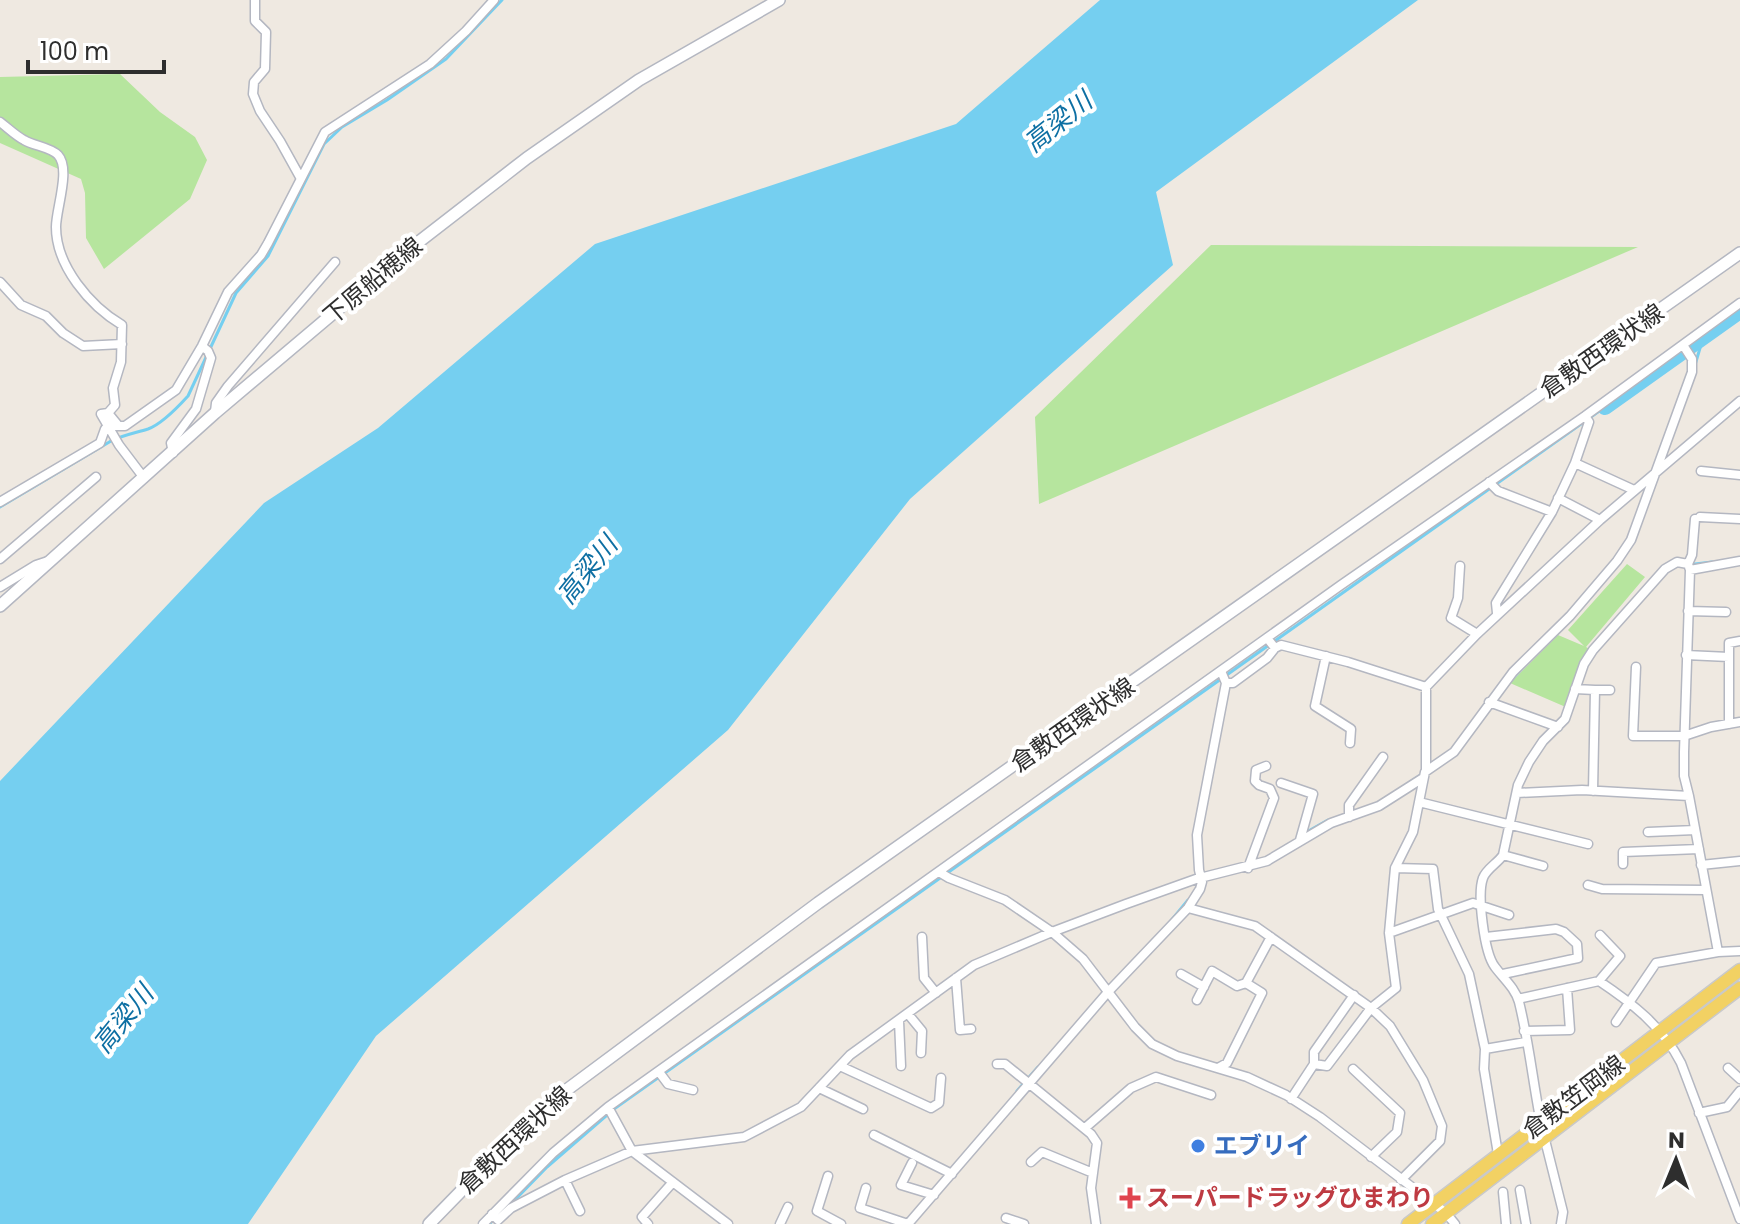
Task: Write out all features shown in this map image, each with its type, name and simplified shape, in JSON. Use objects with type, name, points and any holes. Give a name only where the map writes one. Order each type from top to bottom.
[{"type":"main road","name":"下原船穂線","points":[[0,606],[215,413],[407,251],[527,158],[639,80],[779,0]]},
{"type":"main road","name":"倉敷西環状線","points":[[429,1224],[541,1109],[794,921],[1740,253]]},
{"type":"main road","name":"倉敷笠岡線","points":[[1432,1224],[1544,1138],[1740,970]]},
{"type":"main road","name":"倉敷笠岡線","points":[[1408,1224],[1540,1122],[1740,988]]},
{"type":"street","points":[[255,0],[255,21],[266,32],[265,69],[254,82],[253,94],[300,177]]},
{"type":"street","points":[[111,426],[125,426],[176,390],[205,348],[233,285],[268,243],[325,132],[430,64],[494,0]]},
{"type":"street","points":[[0,122],[24,140],[57,154],[63,165],[57,243],[82,291],[105,315],[122,325],[121,362],[113,388],[115,405],[108,413],[101,414],[144,478]]},
{"type":"street","points":[[215,413],[216,403],[228,386],[335,262]]},
{"type":"street","points":[[0,282],[21,305],[46,316],[63,333],[83,346],[122,344]]},
{"type":"street","points":[[494,1217],[553,1153],[610,1110],[1587,419],[1685,348],[1740,303]]},
{"type":"street","points":[[173,453],[171,443],[196,409],[211,358],[205,348]]},
{"type":"street","points":[[483,1224],[565,1180],[632,1151],[744,1137],[801,1107],[870,1040],[974,965],[1052,932],[1202,879],[1267,861],[1301,836],[1348,814],[1379,806],[1424,774],[1454,752],[1513,672],[1570,616],[1626,550],[1692,372],[1692,359],[1685,348]]},
{"type":"street","points":[[1314,1064],[1327,1066],[1371,1008],[1396,988],[1389,933],[1395,868],[1413,832],[1424,774],[1426,687],[1497,613],[1634,490],[1740,401]]},
{"type":"street","points":[[0,502],[100,443],[111,426],[108,413]]},
{"type":"street","points":[[1497,613],[1496,603],[1552,512],[1575,463],[1587,419]]},
{"type":"street","points":[[1575,463],[1634,490]]},
{"type":"street","points":[[1701,471],[1740,475]]},
{"type":"street","points":[[0,559],[96,477]]},
{"type":"street","points":[[1491,484],[1552,512]]},
{"type":"street","points":[[1558,498],[1600,520]]},
{"type":"street","points":[[1718,952],[1684,776],[1689,567],[1698,518],[1740,519]]},
{"type":"street","points":[[0,587],[36,565],[51,560]]},
{"type":"street","points":[[1561,1224],[1563,1212],[1540,1122],[1518,999],[1488,952],[1481,887],[1484,873],[1497,865],[1503,855],[1517,793],[1529,762],[1543,741],[1565,719],[1584,664],[1593,650],[1665,569],[1677,562],[1689,567],[1740,561]]},
{"type":"street","points":[[1460,566],[1458,598],[1451,618],[1477,634]]},
{"type":"street","points":[[1688,611],[1726,612]]},
{"type":"street","points":[[1729,724],[1729,643],[1740,641]]},
{"type":"street","points":[[1271,643],[1326,656],[1426,687]]},
{"type":"street","points":[[1224,676],[1233,683],[1267,658],[1271,643]]},
{"type":"street","points":[[1686,655],[1729,657]]},
{"type":"street","points":[[1326,656],[1315,706],[1351,729],[1350,743]]},
{"type":"street","points":[[1636,667],[1633,736],[1684,736],[1740,722]]},
{"type":"street","points":[[866,1188],[860,1208],[908,1224],[1107,990],[1188,908],[1200,889],[1202,879],[1197,835],[1224,676]]},
{"type":"street","points":[[1729,683],[1740,681]]},
{"type":"street","points":[[1575,689],[1610,690]]},
{"type":"street","points":[[1593,791],[1595,690]]},
{"type":"street","points":[[1492,703],[1558,727]]},
{"type":"street","points":[[1348,814],[1349,805],[1383,757]]},
{"type":"street","points":[[1248,865],[1274,798],[1270,789],[1255,781],[1256,770],[1266,766]]},
{"type":"street","points":[[1281,783],[1313,794],[1301,836]]},
{"type":"street","points":[[1517,793],[1593,791],[1689,796]]},
{"type":"street","points":[[1419,802],[1588,844]]},
{"type":"street","points":[[1648,832],[1695,830]]},
{"type":"street","points":[[1623,864],[1623,852],[1699,849]]},
{"type":"street","points":[[1503,855],[1543,866]]},
{"type":"street","points":[[1701,865],[1740,861]]},
{"type":"street","points":[[1395,868],[1433,869],[1438,909],[1469,974],[1485,1049],[1484,1069],[1498,1154]]},
{"type":"street","points":[[943,874],[1005,900],[1052,932],[1083,959],[1135,1027],[1152,1044],[1177,1056],[1247,1077],[1291,1099],[1320,1117],[1446,1213],[1455,1224]]},
{"type":"street","points":[[1588,885],[1602,889],[1706,890]]},
{"type":"street","points":[[1389,933],[1473,903],[1509,915]]},
{"type":"street","points":[[1188,908],[1255,926],[1354,995],[1390,1026],[1423,1080],[1442,1126],[1440,1141],[1401,1180]]},
{"type":"street","points":[[1486,937],[1556,929],[1577,944],[1578,958],[1503,974]]},
{"type":"street","points":[[1518,999],[1599,981],[1620,956],[1600,935]]},
{"type":"street","points":[[922,937],[924,978],[936,993]]},
{"type":"street","points":[[1197,1000],[1212,971],[1237,986],[1246,983],[1271,937]]},
{"type":"street","points":[[1616,1022],[1656,963],[1740,951]]},
{"type":"street","points":[[1181,974],[1204,987]]},
{"type":"street","points":[[956,978],[960,1030],[971,1029]]},
{"type":"street","points":[[1599,981],[1630,1002],[1665,1036],[1740,1219]]},
{"type":"street","points":[[1218,1068],[1227,1063],[1262,993],[1246,983]]},
{"type":"street","points":[[1524,1031],[1570,1030],[1567,988]]},
{"type":"street","points":[[1291,1099],[1314,1064],[1314,1052],[1354,995]]},
{"type":"street","points":[[908,1014],[922,1031],[921,1053]]},
{"type":"street","points":[[899,1021],[901,1066]]},
{"type":"street","points":[[1485,1049],[1526,1042]]},
{"type":"street","points":[[997,1064],[1005,1064],[1085,1128],[1097,1143],[1091,1188],[1096,1224]]},
{"type":"street","points":[[840,1066],[931,1108],[939,1103],[941,1078]]},
{"type":"street","points":[[1728,1068],[1740,1079]]},
{"type":"street","points":[[1353,1069],[1400,1113],[1397,1132],[1371,1157]]},
{"type":"street","points":[[661,1074],[668,1084],[693,1090]]},
{"type":"street","points":[[1085,1128],[1131,1088],[1156,1077],[1211,1095]]},
{"type":"street","points":[[819,1088],[863,1109]]},
{"type":"street","points":[[1699,1113],[1727,1107],[1740,1091]]},
{"type":"street","points":[[610,1110],[632,1151],[728,1224]]},
{"type":"street","points":[[874,1135],[950,1173]]},
{"type":"street","points":[[1031,1162],[1042,1152],[1093,1173]]},
{"type":"street","points":[[912,1163],[901,1185],[934,1195]]},
{"type":"street","points":[[828,1176],[817,1211],[841,1224]]},
{"type":"street","points":[[565,1180],[580,1211]]},
{"type":"street","points":[[648,1224],[642,1217],[673,1182]]},
{"type":"street","points":[[1520,1190],[1526,1224]]},
{"type":"street","points":[[1503,1192],[1506,1224]]},
{"type":"street","points":[[780,1224],[788,1207]]},
{"type":"street","points":[[1006,1218],[1024,1224]]},
{"type":"green space","points":[[120,74],[160,112],[195,137],[207,160],[190,199],[104,269],[86,238],[85,193],[81,179],[0,143],[0,77]]},
{"type":"green space","points":[[1211,245],[1638,247],[1039,504],[1035,417]]},
{"type":"green space","points":[[1627,564],[1645,577],[1586,647],[1593,651],[1568,708],[1510,683],[1558,635],[1584,646],[1568,630]]},
{"type":"water","name":"高梁川","points":[[1100,0],[1418,0],[1156,192],[1173,265],[910,499],[728,730],[376,1036],[248,1224],[0,1224],[0,781],[264,503],[378,428],[595,244],[956,124]]},
{"type":"waterway","points":[[0,507],[111,441],[153,427],[180,405],[188,396],[236,293],[268,256],[324,144],[342,127],[446,59],[502,0]]},
{"type":"waterway","points":[[1605,407],[1740,311]]},
{"type":"waterway","points":[[1695,365],[1703,338]]},
{"type":"waterway","points":[[510,1205],[547,1167],[614,1109],[1605,407]]},
{"type":"waterway","points":[[1695,564],[1712,562]]},
{"type":"waterway","points":[[1512,679],[1526,664]]},
{"type":"waterway","points":[[1410,782],[1424,773]]},
{"type":"waterway","points":[[1303,834],[1328,820]]},
{"type":"waterway","points":[[1170,922],[1188,900]]},
{"type":"waterway","points":[[1017,1091],[1038,1067]]},
{"type":"waterway","points":[[489,1224],[496,1218]]},
{"type":"place","name":"エブリイ","points":[[1198,1146]]},
{"type":"place","name":"スーパードラッグひまわり","points":[[1130,1198]]}]
